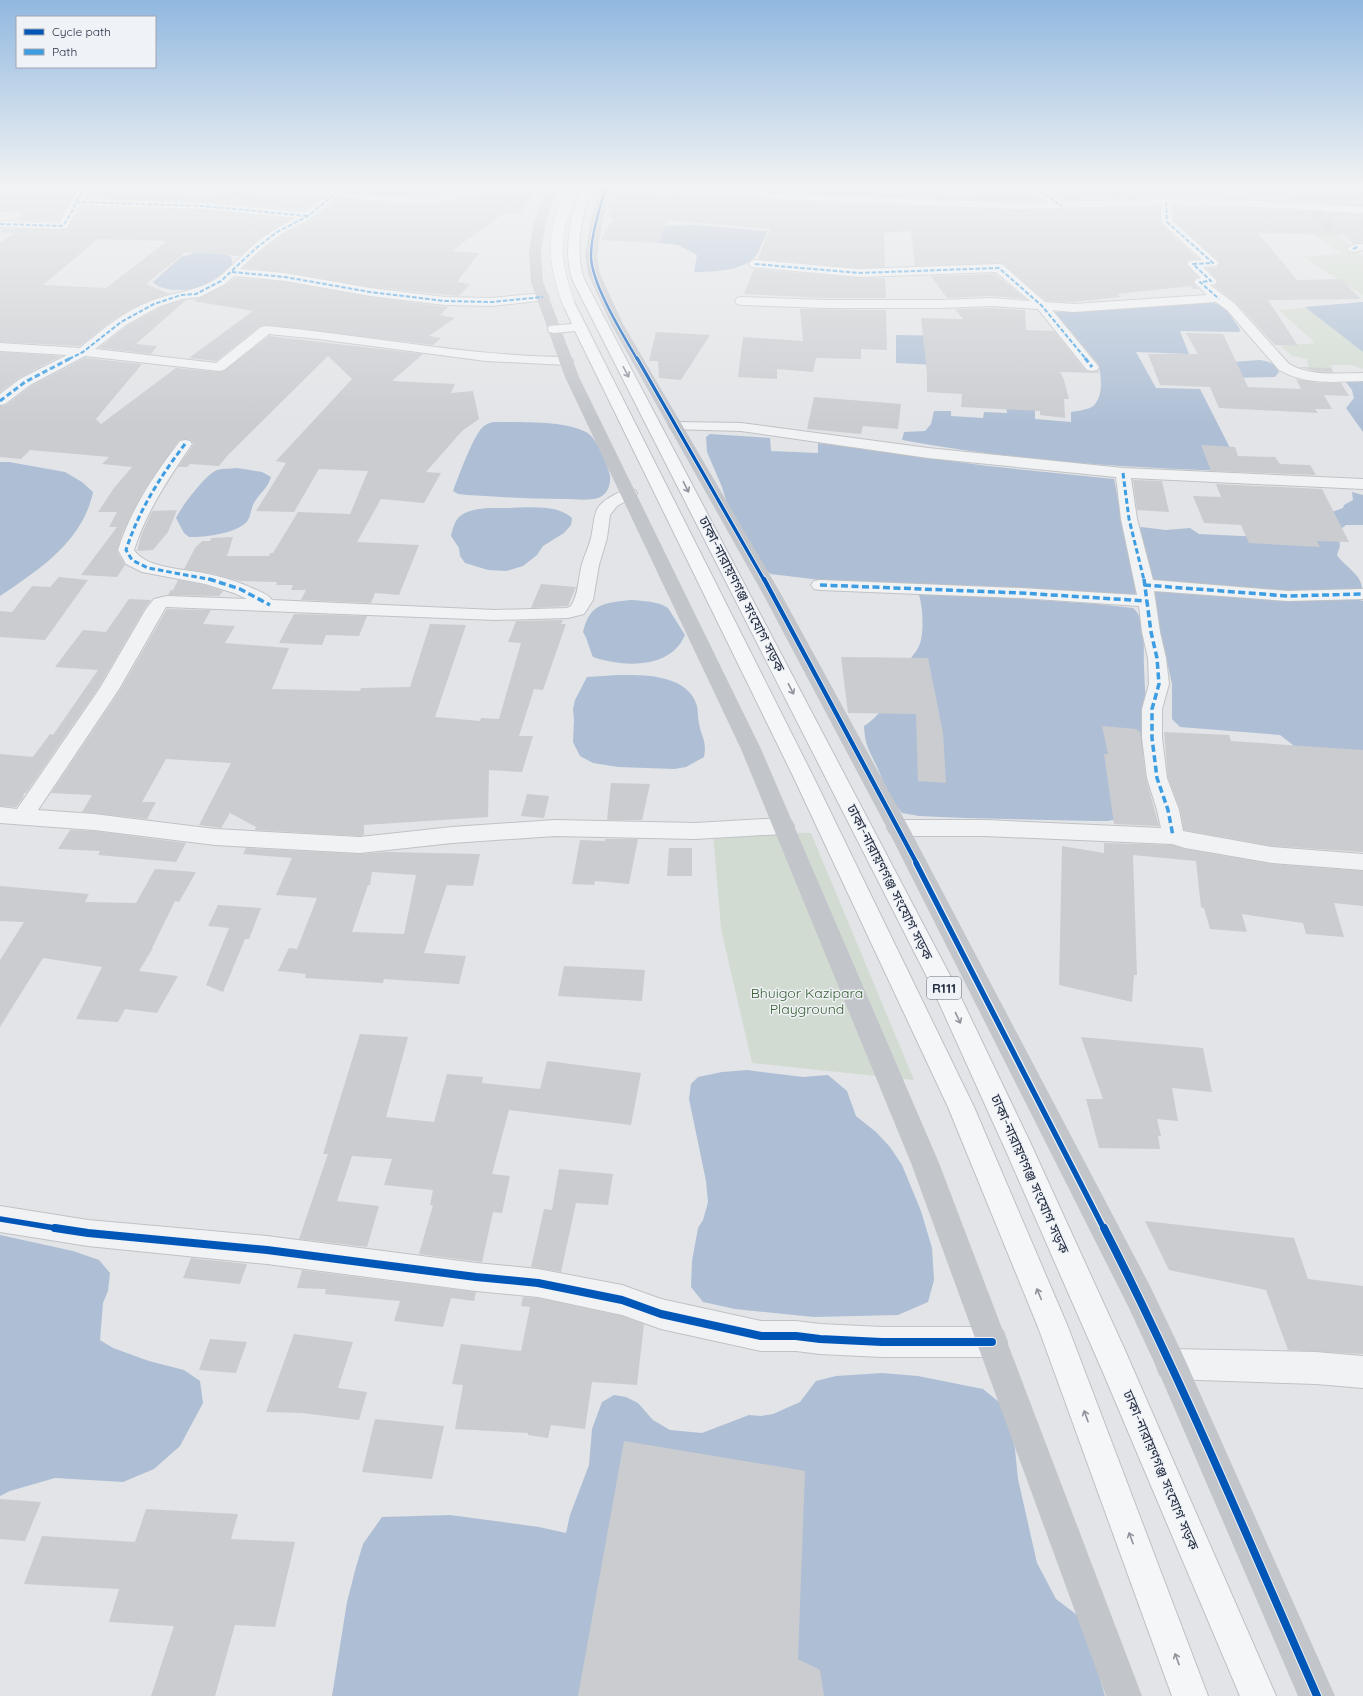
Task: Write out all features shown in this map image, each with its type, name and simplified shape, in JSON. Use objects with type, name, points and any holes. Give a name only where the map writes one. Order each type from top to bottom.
[{"type":"main road","name":"ঢাকা-নারায়ণগঞ্জ সংযোগ সড়ক","points":[[557,266],[559,277],[600,326],[713,537],[942,983],[1020,1151],[1113,1359],[1258,1696]]},
{"type":"main road","name":"ঢাকা-নারায়ণগঞ্জ সংযোগ সড়ক","points":[[575,266],[578,278],[578,301]]},
{"type":"main road","name":"ঢাকা-নারায়ণগঞ্জ সংযোগ সড়ক","points":[[600,326],[803,776],[961,1107],[1053,1326],[1190,1696]]},
{"type":"main road","points":[[554,329],[600,326]]},
{"type":"street","points":[[0,401],[25,382],[84,352],[121,322],[147,308],[181,295],[196,294],[221,281],[238,266]]},
{"type":"street","points":[[536,266],[537,282],[572,377],[751,749],[925,1163],[1124,1696]]},
{"type":"street","points":[[593,266],[600,326],[676,426],[772,594],[898,828],[1139,1296],[1171,1364],[1317,1696]]},
{"type":"street","points":[[775,266],[810,270],[875,273],[999,268],[1042,306],[1092,367]]},
{"type":"street","points":[[1195,266],[1211,281],[1200,282],[1219,299],[1231,307],[1284,367],[1292,373],[1310,376],[1363,377]]},
{"type":"street","points":[[232,272],[285,278],[370,292],[445,301],[491,302],[543,297]]},
{"type":"street","points":[[741,301],[826,304],[941,304],[992,302],[1072,308],[1197,298],[1219,299]]},
{"type":"street","points":[[0,347],[84,352],[219,367],[266,330],[357,339],[475,356],[519,360],[566,361]]},
{"type":"street","points":[[676,426],[741,427],[928,452],[1123,473],[1363,484]]},
{"type":"street","points":[[185,444],[159,479],[144,504],[126,550],[132,560],[148,568],[208,579],[240,589],[270,605]]},
{"type":"street","points":[[1123,473],[1129,519],[1146,593],[1150,632],[1157,658],[1159,684],[1152,709],[1152,738],[1156,778],[1168,810],[1173,836]]},
{"type":"street","points":[[24,816],[109,689],[143,629],[160,603],[167,601],[179,601],[495,615],[568,613],[578,610],[584,600],[590,565],[598,538],[602,515],[611,503],[629,493]]},
{"type":"street","points":[[820,585],[958,590],[1288,596],[1363,594]]},
{"type":"street","points":[[0,815],[94,822],[215,837],[360,845],[452,835],[555,828],[695,831],[783,826]]},
{"type":"street","points":[[898,828],[985,828],[1173,836],[1185,840],[1272,855],[1363,862]]},
{"type":"street","points":[[0,1219],[88,1233],[267,1250],[476,1277],[538,1283],[622,1300],[661,1314],[761,1336],[796,1336],[820,1339],[882,1342],[992,1342]]},
{"type":"street","points":[[1171,1364],[1316,1368],[1363,1372]]},
{"type":"green space","points":[[1317,266],[1363,266],[1363,295]]},
{"type":"green space","points":[[1363,303],[1363,369],[1351,365],[1331,365],[1335,377],[1310,376],[1307,359],[1292,356],[1281,346],[1315,343],[1279,310]]},
{"type":"green space","name":"Bhuigor Kazipara Playground","points":[[713,832],[811,833],[914,1080],[752,1063],[721,929]]},
{"type":"water","points":[[171,266],[232,266],[221,279],[215,283],[197,288],[186,290],[166,289],[153,282]]},
{"type":"water","points":[[695,266],[739,266],[719,271],[694,272]]},
{"type":"water","points":[[1193,302],[1211,303],[1222,306],[1230,314],[1240,329],[1239,332],[1180,331],[1189,354],[1136,352],[1156,388],[1200,389],[1230,448],[1236,471],[1152,468],[1068,462],[985,453],[902,440],[904,432],[925,431],[931,424],[934,411],[951,411],[951,416],[983,418],[984,412],[1007,413],[1006,402],[1035,404],[1035,419],[1071,422],[1071,412],[1090,408],[1095,405],[1100,394],[1101,381],[1098,364],[1055,312]]},
{"type":"water","points":[[1363,302],[1363,352],[1305,307]]},
{"type":"water","points":[[896,335],[954,336],[958,366],[896,363]]},
{"type":"water","points":[[1259,360],[1268,362],[1275,366],[1279,372],[1275,377],[1231,378],[1233,362]]},
{"type":"water","points":[[1363,380],[1363,432],[1346,408],[1354,398],[1352,390],[1345,381]]},
{"type":"water","points":[[493,422],[531,422],[556,424],[577,428],[590,435],[598,445],[610,476],[609,486],[604,495],[598,498],[582,500],[468,495],[458,494],[453,491],[476,437],[484,426]]},
{"type":"water","points":[[710,434],[770,438],[771,451],[818,453],[818,443],[988,466],[1114,479],[1136,594],[1126,595],[828,581],[771,574],[761,567],[728,507],[722,487],[707,452],[706,437]]},
{"type":"water","points":[[0,462],[9,462],[65,472],[82,482],[93,492],[88,509],[80,525],[69,540],[44,565],[0,596]]},
{"type":"water","points":[[237,468],[262,472],[271,477],[268,485],[254,503],[248,520],[244,525],[221,534],[203,537],[189,537],[184,533],[176,518],[183,506],[200,484],[212,473],[219,469]]},
{"type":"water","points":[[1352,492],[1363,495],[1363,525],[1346,525],[1342,528],[1339,537],[1340,546],[1337,555],[1357,575],[1362,585],[1362,590],[1308,593],[1150,582],[1135,529],[1141,527],[1166,530],[1190,528],[1199,534],[1263,537],[1343,508],[1344,505],[1353,500]]},
{"type":"water","points":[[486,508],[549,508],[565,513],[572,518],[571,525],[564,533],[543,546],[537,555],[523,566],[506,571],[488,570],[465,563],[460,556],[459,548],[451,536],[453,527],[462,514],[473,510]]},
{"type":"water","points":[[1154,589],[1290,601],[1338,597],[1363,601],[1363,850],[1300,765],[1293,745],[1280,735],[1180,727],[1172,719],[1172,684],[1160,630]]},
{"type":"water","points":[[918,592],[1097,604],[1133,608],[1140,620],[1143,636],[1146,725],[1144,748],[1140,766],[1123,818],[1108,821],[1093,821],[964,818],[919,816],[902,813],[888,792],[868,749],[865,739],[864,726],[872,721],[885,706],[920,643],[922,636],[922,620],[920,597]]},
{"type":"water","points":[[631,600],[655,603],[668,608],[685,635],[678,646],[669,655],[645,663],[618,663],[593,657],[583,632],[590,615],[600,606],[613,602]]},
{"type":"water","points":[[640,675],[664,678],[685,688],[692,695],[697,706],[699,724],[705,744],[704,757],[686,767],[674,769],[618,767],[593,763],[580,756],[573,742],[573,709],[575,700],[587,677]]},
{"type":"water","points":[[747,1070],[803,1077],[828,1075],[847,1091],[856,1116],[876,1132],[890,1147],[902,1165],[921,1211],[932,1248],[934,1280],[928,1302],[898,1315],[814,1317],[735,1309],[703,1302],[691,1287],[692,1261],[698,1228],[703,1220],[708,1202],[706,1181],[689,1099],[691,1084],[698,1077],[722,1072]]},
{"type":"water","points":[[0,1235],[73,1251],[99,1260],[110,1273],[108,1291],[103,1303],[100,1340],[113,1348],[149,1361],[184,1370],[200,1381],[203,1403],[180,1446],[154,1469],[123,1482],[55,1478],[10,1491],[0,1496]]},
{"type":"water","points":[[882,1373],[918,1376],[983,1389],[999,1402],[1008,1420],[1015,1449],[1018,1479],[1037,1563],[1056,1599],[1077,1615],[1085,1628],[1105,1696],[332,1696],[347,1602],[356,1567],[363,1544],[382,1517],[450,1515],[539,1527],[566,1533],[570,1515],[589,1465],[592,1429],[602,1402],[614,1395],[626,1397],[638,1403],[653,1420],[670,1430],[702,1433],[749,1415],[761,1416],[773,1414],[800,1402],[816,1381],[836,1376]]},
{"type":"building","points":[[0,266],[66,266],[43,285],[106,288],[134,266],[168,266],[146,284],[170,294],[150,300],[131,309],[113,320],[80,346],[0,342]]},
{"type":"building","points":[[245,266],[469,266],[457,282],[470,284],[459,296],[370,287],[285,272],[243,268]]},
{"type":"building","points":[[838,266],[885,266],[885,267],[859,268]]},
{"type":"building","points":[[1005,266],[1188,266],[1198,277],[1195,278],[1193,282],[1198,289],[1193,289],[1191,286],[1117,294],[1121,297],[1072,302],[1046,301]]},
{"type":"building","points":[[1218,266],[1286,266],[1297,280],[1341,279],[1361,299],[1268,300],[1298,346],[1275,345],[1236,303],[1214,286],[1218,281],[1206,268],[1217,268]]},
{"type":"building","points":[[754,269],[859,278],[885,278],[886,298],[826,298],[744,294]]},
{"type":"building","points":[[995,274],[1026,299],[992,296],[947,298],[931,276]]},
{"type":"building","points":[[235,278],[285,282],[370,297],[448,307],[440,315],[455,318],[429,336],[441,338],[433,345],[266,325],[260,326],[216,361],[189,358],[253,311],[193,301],[226,285]]},
{"type":"building","points":[[186,300],[136,344],[157,346],[151,354],[99,348],[127,326],[159,308]]},
{"type":"building","points":[[992,308],[1025,310],[1026,330],[1054,331],[1086,371],[1098,371],[1099,373],[1060,372],[1064,380],[1069,399],[1064,399],[1065,418],[1040,415],[1040,411],[961,407],[962,394],[927,392],[927,374],[921,318],[963,319],[955,309]]},
{"type":"building","points":[[800,309],[886,310],[887,350],[861,349],[861,359],[816,358],[813,372],[777,369],[777,379],[738,377],[743,337],[803,341]]},
{"type":"building","points":[[656,332],[710,335],[681,380],[659,378],[658,361],[649,361]]},
{"type":"building","points":[[1186,333],[1223,334],[1248,387],[1301,389],[1296,379],[1320,383],[1341,383],[1349,396],[1324,395],[1332,409],[1315,409],[1318,413],[1219,408],[1210,387],[1160,385],[1148,354],[1198,354]]},
{"type":"building","points":[[269,336],[423,354],[392,381],[455,384],[451,393],[473,391],[479,419],[462,431],[426,472],[441,473],[424,503],[381,499],[357,542],[419,545],[399,595],[375,593],[371,603],[301,600],[306,590],[291,590],[293,585],[276,585],[277,582],[240,581],[214,574],[184,569],[195,548],[202,541],[210,541],[211,538],[233,537],[227,556],[269,556],[270,553],[273,553],[298,512],[350,514],[368,471],[319,469],[294,512],[256,511],[286,463],[276,461],[352,379],[328,356],[228,455],[219,466],[190,464],[187,467],[178,467],[194,444],[190,440],[179,440],[143,492],[122,534],[117,551],[125,565],[117,577],[81,575],[117,527],[109,527],[117,512],[98,512],[114,488],[132,467],[102,464],[109,457],[30,450],[21,459],[0,457],[0,406],[6,405],[31,386],[85,358],[142,364],[96,419],[101,424],[176,368],[219,372],[224,371]]},
{"type":"building","points":[[0,352],[61,356],[19,378],[0,392]]},
{"type":"building","points":[[1298,367],[1331,368],[1333,372],[1316,371]]},
{"type":"building","points":[[814,397],[901,404],[898,429],[863,426],[861,434],[807,429]]},
{"type":"building","points":[[1201,445],[1235,447],[1238,456],[1275,457],[1280,464],[1310,465],[1316,475],[1211,471]]},
{"type":"building","points":[[1133,480],[1162,481],[1169,512],[1137,510]]},
{"type":"building","points":[[1216,484],[1322,489],[1349,542],[1317,541],[1320,547],[1249,543],[1241,525],[1204,523],[1193,496],[1221,497]]},
{"type":"building","points":[[177,510],[168,532],[153,550],[137,551],[141,536],[152,511]]},
{"type":"building","points":[[59,577],[88,580],[45,640],[0,637],[0,611],[12,612],[32,586],[50,587]]},
{"type":"building","points":[[178,580],[205,585],[223,591],[219,596],[168,595],[171,590],[173,590]]},
{"type":"building","points":[[541,584],[576,587],[568,606],[531,608]]},
{"type":"building","points":[[129,599],[151,600],[99,687],[26,793],[24,793],[23,798],[16,807],[0,806],[0,754],[33,757],[50,734],[53,735],[98,670],[55,667],[83,630],[106,632]]},
{"type":"building","points":[[167,609],[211,610],[203,624],[235,626],[225,643],[289,648],[272,689],[360,691],[361,688],[410,687],[430,624],[466,625],[435,717],[480,721],[481,718],[499,719],[521,643],[508,642],[516,621],[563,620],[561,624],[566,624],[543,690],[534,689],[519,736],[533,736],[522,772],[489,770],[488,817],[364,825],[364,835],[360,836],[255,830],[256,827],[230,813],[221,828],[199,825],[231,763],[166,759],[142,802],[156,802],[147,819],[82,812],[92,795],[51,793],[120,690]]},
{"type":"building","points":[[294,614],[367,616],[359,636],[326,635],[322,645],[279,643]]},
{"type":"building","points":[[841,657],[928,658],[943,733],[946,783],[918,781],[916,714],[848,713]]},
{"type":"building","points":[[1102,726],[1137,729],[1140,731],[1146,778],[1159,826],[1114,824],[1104,754],[1108,754]]},
{"type":"building","points":[[1164,732],[1229,735],[1231,741],[1363,750],[1363,852],[1272,846],[1184,830],[1180,809],[1168,778]]},
{"type":"building","points":[[611,783],[650,784],[642,820],[607,820]]},
{"type":"building","points":[[527,794],[549,796],[544,818],[521,816]]},
{"type":"building","points":[[70,830],[94,831],[186,843],[176,862],[98,855],[100,851],[58,849]]},
{"type":"building","points":[[605,839],[638,839],[629,884],[595,881],[594,885],[572,884],[580,840],[605,841]]},
{"type":"building","points":[[1104,843],[1172,845],[1185,849],[1272,864],[1363,871],[1363,906],[1334,903],[1344,937],[1306,934],[1303,923],[1242,914],[1247,932],[1210,929],[1204,908],[1201,907],[1196,861],[1133,855],[1137,975],[1134,975],[1132,1002],[1059,985],[1062,846],[1104,853]]},
{"type":"building","points":[[246,848],[360,854],[385,852],[480,854],[473,886],[447,885],[424,953],[466,956],[459,984],[384,979],[383,983],[305,978],[306,974],[278,971],[289,948],[297,949],[317,898],[276,895],[292,858],[243,854]],"holes":[[[372,872],[416,875],[404,934],[352,932],[368,885],[370,885]]]},
{"type":"building","points":[[669,848],[692,848],[692,876],[667,876]]},
{"type":"building","points":[[155,869],[196,872],[179,902],[175,901],[153,948],[139,971],[178,976],[157,1013],[125,1009],[118,1022],[76,1019],[102,967],[43,958],[0,1027],[0,960],[24,922],[0,921],[0,886],[89,894],[85,902],[136,903]]},
{"type":"building","points":[[218,905],[261,908],[249,939],[245,939],[223,992],[206,985],[229,928],[208,926]]},
{"type":"building","points":[[564,966],[645,970],[642,1001],[558,996]]},
{"type":"building","points":[[360,1034],[408,1037],[386,1117],[434,1122],[447,1074],[483,1077],[482,1083],[540,1089],[547,1061],[641,1073],[631,1125],[509,1110],[492,1174],[510,1176],[502,1213],[493,1212],[482,1262],[419,1254],[433,1205],[430,1205],[433,1190],[384,1185],[392,1159],[352,1156],[337,1201],[379,1206],[367,1247],[299,1239],[328,1154],[323,1154]]},
{"type":"building","points":[[1081,1037],[1203,1048],[1212,1092],[1172,1088],[1178,1121],[1157,1119],[1161,1136],[1158,1136],[1160,1149],[1099,1148],[1086,1099],[1103,1099]]},
{"type":"building","points":[[559,1169],[613,1174],[608,1205],[576,1203],[561,1272],[531,1267],[544,1209],[552,1210]]},
{"type":"building","points":[[1145,1221],[1294,1238],[1308,1279],[1363,1286],[1363,1354],[1288,1350],[1266,1290],[1169,1270]]},
{"type":"building","points":[[191,1258],[247,1264],[240,1284],[183,1278]]},
{"type":"building","points":[[302,1270],[476,1292],[474,1301],[451,1298],[443,1327],[394,1321],[400,1301],[325,1294],[326,1289],[297,1288]]},
{"type":"building","points":[[523,1297],[538,1298],[622,1316],[644,1324],[637,1385],[592,1382],[585,1429],[551,1425],[548,1438],[528,1435],[528,1433],[455,1429],[463,1385],[452,1384],[461,1344],[521,1351],[530,1307],[521,1306]]},
{"type":"building","points":[[294,1334],[353,1342],[338,1388],[367,1392],[359,1420],[302,1413],[266,1412]]},
{"type":"building","points":[[210,1339],[247,1342],[236,1373],[199,1370]]},
{"type":"building","points":[[375,1419],[444,1426],[432,1479],[362,1472]]},
{"type":"building","points":[[624,1441],[805,1471],[798,1659],[820,1670],[824,1696],[578,1696]]},
{"type":"building","points":[[0,1499],[41,1502],[25,1541],[0,1539]]},
{"type":"building","points":[[146,1509],[238,1514],[231,1539],[295,1542],[275,1627],[235,1625],[215,1696],[151,1696],[174,1626],[109,1622],[119,1589],[24,1584],[42,1536],[135,1542]]},
{"type":"marked path","points":[[0,401],[25,382],[83,352],[121,322],[154,304],[181,295],[196,294],[221,281],[237,266]]},
{"type":"marked path","points":[[780,266],[859,273],[999,268],[1042,306],[1092,367]]},
{"type":"marked path","points":[[1195,266],[1211,281],[1200,282],[1219,299]]},
{"type":"marked path","points":[[232,272],[285,277],[370,292],[445,301],[491,302],[543,297]]},
{"type":"marked path","points":[[185,444],[150,494],[136,521],[126,550],[132,560],[148,568],[208,579],[240,589],[270,605]]},
{"type":"marked path","points":[[1123,473],[1129,519],[1144,581],[1151,632],[1157,658],[1159,684],[1152,709],[1152,738],[1157,778],[1168,810],[1173,836]]},
{"type":"marked path","points":[[820,585],[1021,593],[1147,601]]},
{"type":"marked path","points":[[1144,585],[1288,596],[1363,594]]},
{"type":"cycle path","points":[[593,266],[594,274],[617,324],[772,594],[898,828],[1139,1296],[1171,1364],[1317,1696]]},
{"type":"cycle path","points":[[0,1219],[88,1233],[267,1250],[476,1277],[538,1283],[622,1300],[661,1314],[761,1336],[796,1336],[820,1339],[882,1342],[992,1342]]}]
